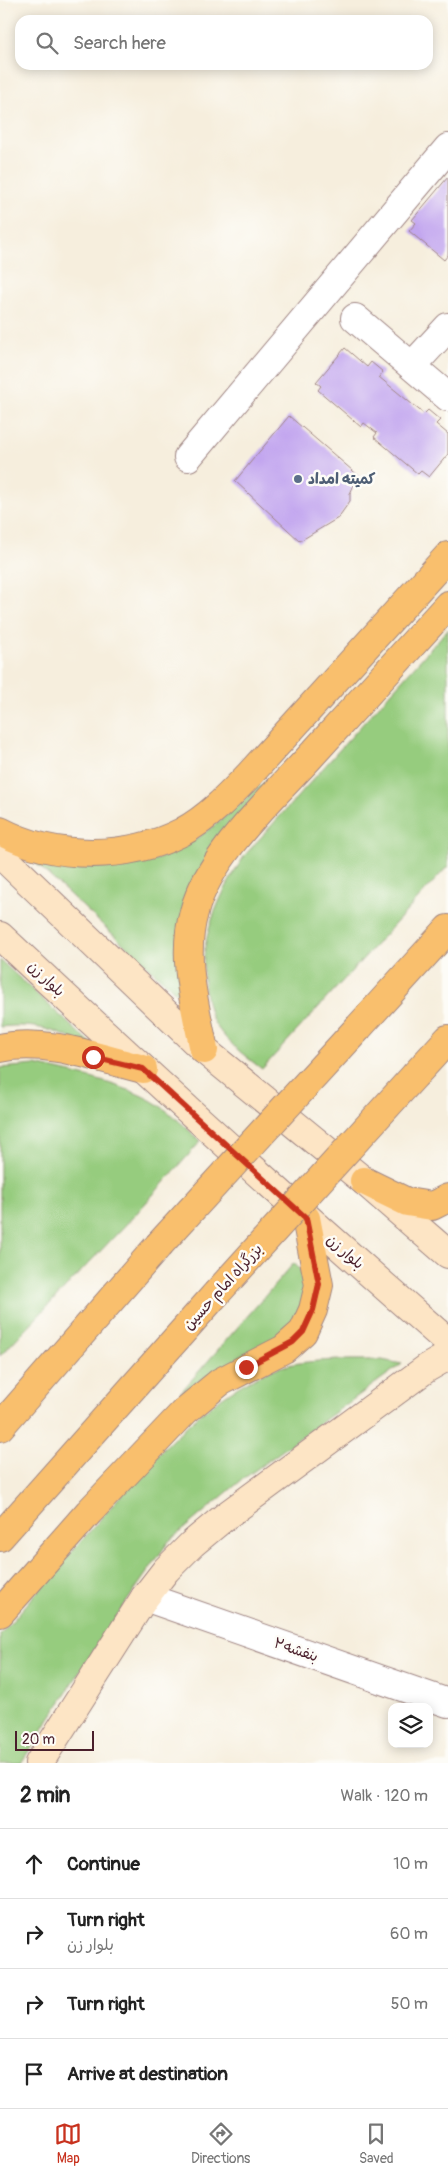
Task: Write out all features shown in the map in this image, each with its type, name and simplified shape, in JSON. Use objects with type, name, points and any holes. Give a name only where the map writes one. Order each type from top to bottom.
[{"type":"main road","points":[[0,831],[13,838],[47,848],[84,853],[114,852],[149,846],[183,831],[218,806],[249,775],[448,556]]},
{"type":"main road","points":[[204,1050],[193,998],[189,944],[194,911],[212,872],[228,849],[264,807],[448,605]]},
{"type":"main road","points":[[0,854],[204,1050],[448,1254]]},
{"type":"main road","points":[[0,1427],[158,1246],[448,929]]},
{"type":"main road","name":"بلوار زن","points":[[0,936],[306,1218],[448,1342]]},
{"type":"main road","name":"بزرگراه امام حسین","points":[[0,1537],[216,1294],[448,1039]]},
{"type":"main road","points":[[0,1048],[10,1046],[51,1047],[143,1069]]},
{"type":"main road","points":[[364,1182],[407,1202],[432,1206],[448,1198]]},
{"type":"main road","points":[[0,1612],[96,1505],[185,1411],[220,1382],[284,1349],[303,1332],[313,1310],[319,1284],[306,1218]]},
{"type":"main road","points":[[39,1763],[145,1597],[166,1570],[192,1544],[227,1514],[427,1368],[448,1356]]},
{"type":"street","points":[[188,457],[448,148]]},
{"type":"street","points":[[355,318],[448,397]]},
{"type":"street","points":[[412,366],[448,327]]},
{"type":"street","name":"بنفشه۲","points":[[145,1597],[448,1703]]},
{"type":"green space","points":[[448,629],[448,866],[262,1069],[227,1039],[212,1019],[208,1005],[203,973],[204,955],[207,937],[218,903],[245,855]]},
{"type":"green space","points":[[269,778],[217,842],[182,998],[30,858],[104,867],[123,866],[159,859],[201,836]]},
{"type":"green space","points":[[0,960],[92,1045],[89,1048],[57,1032],[36,1027],[0,1027]]},
{"type":"green space","points":[[35,1065],[98,1080],[144,1097],[168,1112],[201,1141],[135,1215],[0,1356],[0,1068]]},
{"type":"green space","points":[[294,1263],[305,1276],[307,1288],[292,1332],[205,1377],[180,1393]]},
{"type":"green space","points":[[382,1360],[402,1364],[243,1479],[169,1541],[109,1627],[21,1763],[0,1763],[0,1635],[154,1458],[197,1417],[220,1399],[269,1371],[309,1362]]},
{"type":"building","points":[[448,177],[448,255],[444,260],[409,231],[416,223],[412,220]]},
{"type":"building","points":[[345,348],[367,367],[371,362],[383,372],[379,377],[424,414],[428,410],[440,420],[436,424],[448,434],[448,454],[429,477],[421,471],[418,474],[374,437],[377,433],[364,423],[361,427],[318,390],[321,386],[316,382]]},
{"type":"building","name":"کمیته امداد","points":[[289,416],[360,477],[355,482],[350,494],[350,501],[338,518],[300,541],[235,481]]},
{"type":"place","name":"کمیته امداد","points":[[298,479]]},
{"type":"route","points":[[93,1057],[143,1069],[306,1218],[319,1284],[309,1321],[303,1332],[284,1349],[246,1367]]}]
